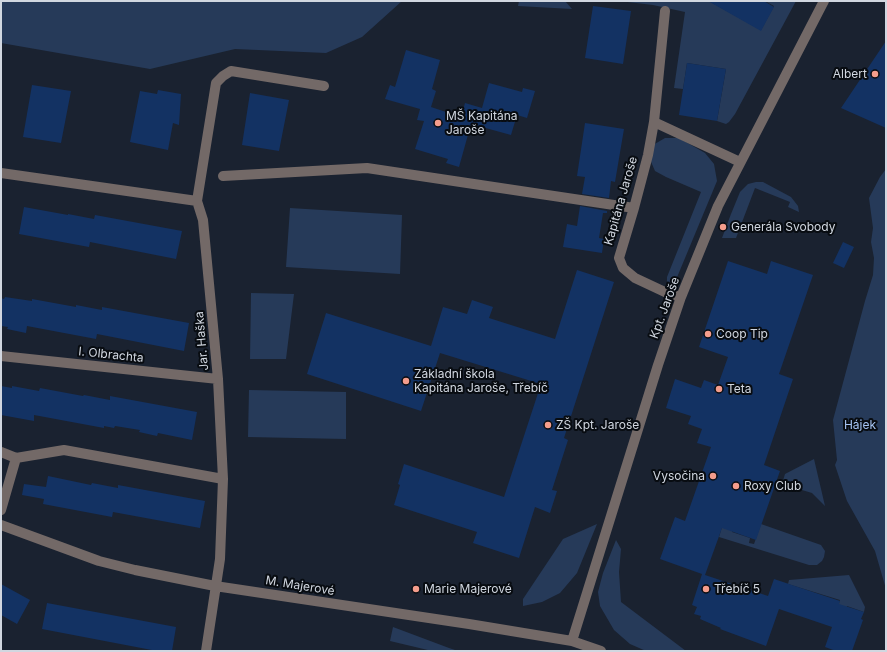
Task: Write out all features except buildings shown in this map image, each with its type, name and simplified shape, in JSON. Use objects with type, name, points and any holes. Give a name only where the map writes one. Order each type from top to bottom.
[{"type":"street","name":"Kpt. Jaroše","points":[[572,641],[658,365],[681,297],[718,206],[824,1]]},
{"type":"street","name":"Kapitána Jaroše","points":[[666,11],[654,122],[648,155],[619,258],[623,268],[635,278],[667,293],[681,297]]},
{"type":"street","name":"Jar. Haška","points":[[206,651],[220,559],[223,479],[218,379],[203,220],[197,202],[216,83],[219,79],[231,71],[324,86]]},
{"type":"street","points":[[654,122],[740,162]]},
{"type":"street","points":[[223,176],[367,168],[634,208]]},
{"type":"street","points":[[1,173],[197,202]]},
{"type":"street","name":"I. Olbrachta","points":[[1,356],[218,379]]},
{"type":"street","points":[[1,452],[16,458],[64,450],[223,479]]},
{"type":"street","points":[[1,510],[16,458]]},
{"type":"street","name":"M. Majerové","points":[[1,525],[99,561],[135,570],[216,586],[572,641],[601,651]]},
{"type":"green space","points":[[1,1],[402,1],[362,37],[326,53],[235,49],[150,69],[1,43]]},
{"type":"green space","points":[[519,1],[565,1],[572,9],[518,6]]},
{"type":"green space","points":[[619,1],[709,1],[761,30],[774,6],[765,1],[796,1],[735,114],[726,124],[717,121],[726,69],[687,63],[683,89],[674,88],[685,12],[653,5]]},
{"type":"green space","points":[[665,138],[679,138],[705,153],[714,164],[717,181],[673,287],[667,282],[667,277],[701,192],[655,171],[649,157],[653,145]]},
{"type":"green space","name":"Hájek","points":[[886,169],[886,589],[875,551],[847,501],[835,465],[837,460],[833,420],[873,275],[874,258],[871,242],[873,228],[869,198]]},
{"type":"green space","points":[[763,182],[791,197],[798,206],[799,212],[788,207],[790,202],[755,188],[736,238],[722,238],[740,192],[748,184]]},
{"type":"green space","points":[[290,208],[402,215],[400,274],[286,267]]},
{"type":"green space","points":[[251,293],[294,294],[286,359],[250,359]]},
{"type":"green space","points":[[249,390],[346,392],[346,439],[248,437]]},
{"type":"green space","points":[[814,459],[825,506],[812,493],[782,484],[785,474]]},
{"type":"green space","points":[[597,524],[577,573],[560,593],[542,602],[523,606],[523,599],[563,539]]},
{"type":"green space","points":[[761,524],[821,545],[825,551],[822,561],[817,565],[809,565],[719,537],[722,527],[750,538],[749,543],[754,544]]},
{"type":"green space","points":[[616,540],[621,549],[619,572],[621,602],[686,651],[646,651],[630,644],[614,630],[600,606],[598,592],[603,573]]},
{"type":"green space","points":[[849,575],[865,607],[864,612],[847,606],[845,612],[837,610],[840,600],[788,584],[789,580]]},
{"type":"green space","points":[[393,627],[458,651],[432,651],[390,641]]},
{"type":"place","name":"Albert","points":[[875,74]]},
{"type":"place","name":"MŠ Kapitána Jaroše","points":[[438,123]]},
{"type":"place","name":"Generála Svobody","points":[[723,227]]},
{"type":"place","name":"Coop Tip","points":[[708,334]]},
{"type":"place","name":"Základní škola Kapitána Jaroše, Třebíč","points":[[406,381]]},
{"type":"place","name":"Teta","points":[[719,389]]},
{"type":"place","name":"ZŠ Kpt. Jaroše","points":[[548,425]]},
{"type":"place","name":"Vysočina","points":[[713,476]]},
{"type":"place","name":"Roxy Club","points":[[736,486]]},
{"type":"place","name":"Marie Majerové","points":[[416,589]]},
{"type":"place","name":"Třebíč 5","points":[[706,589]]}]
